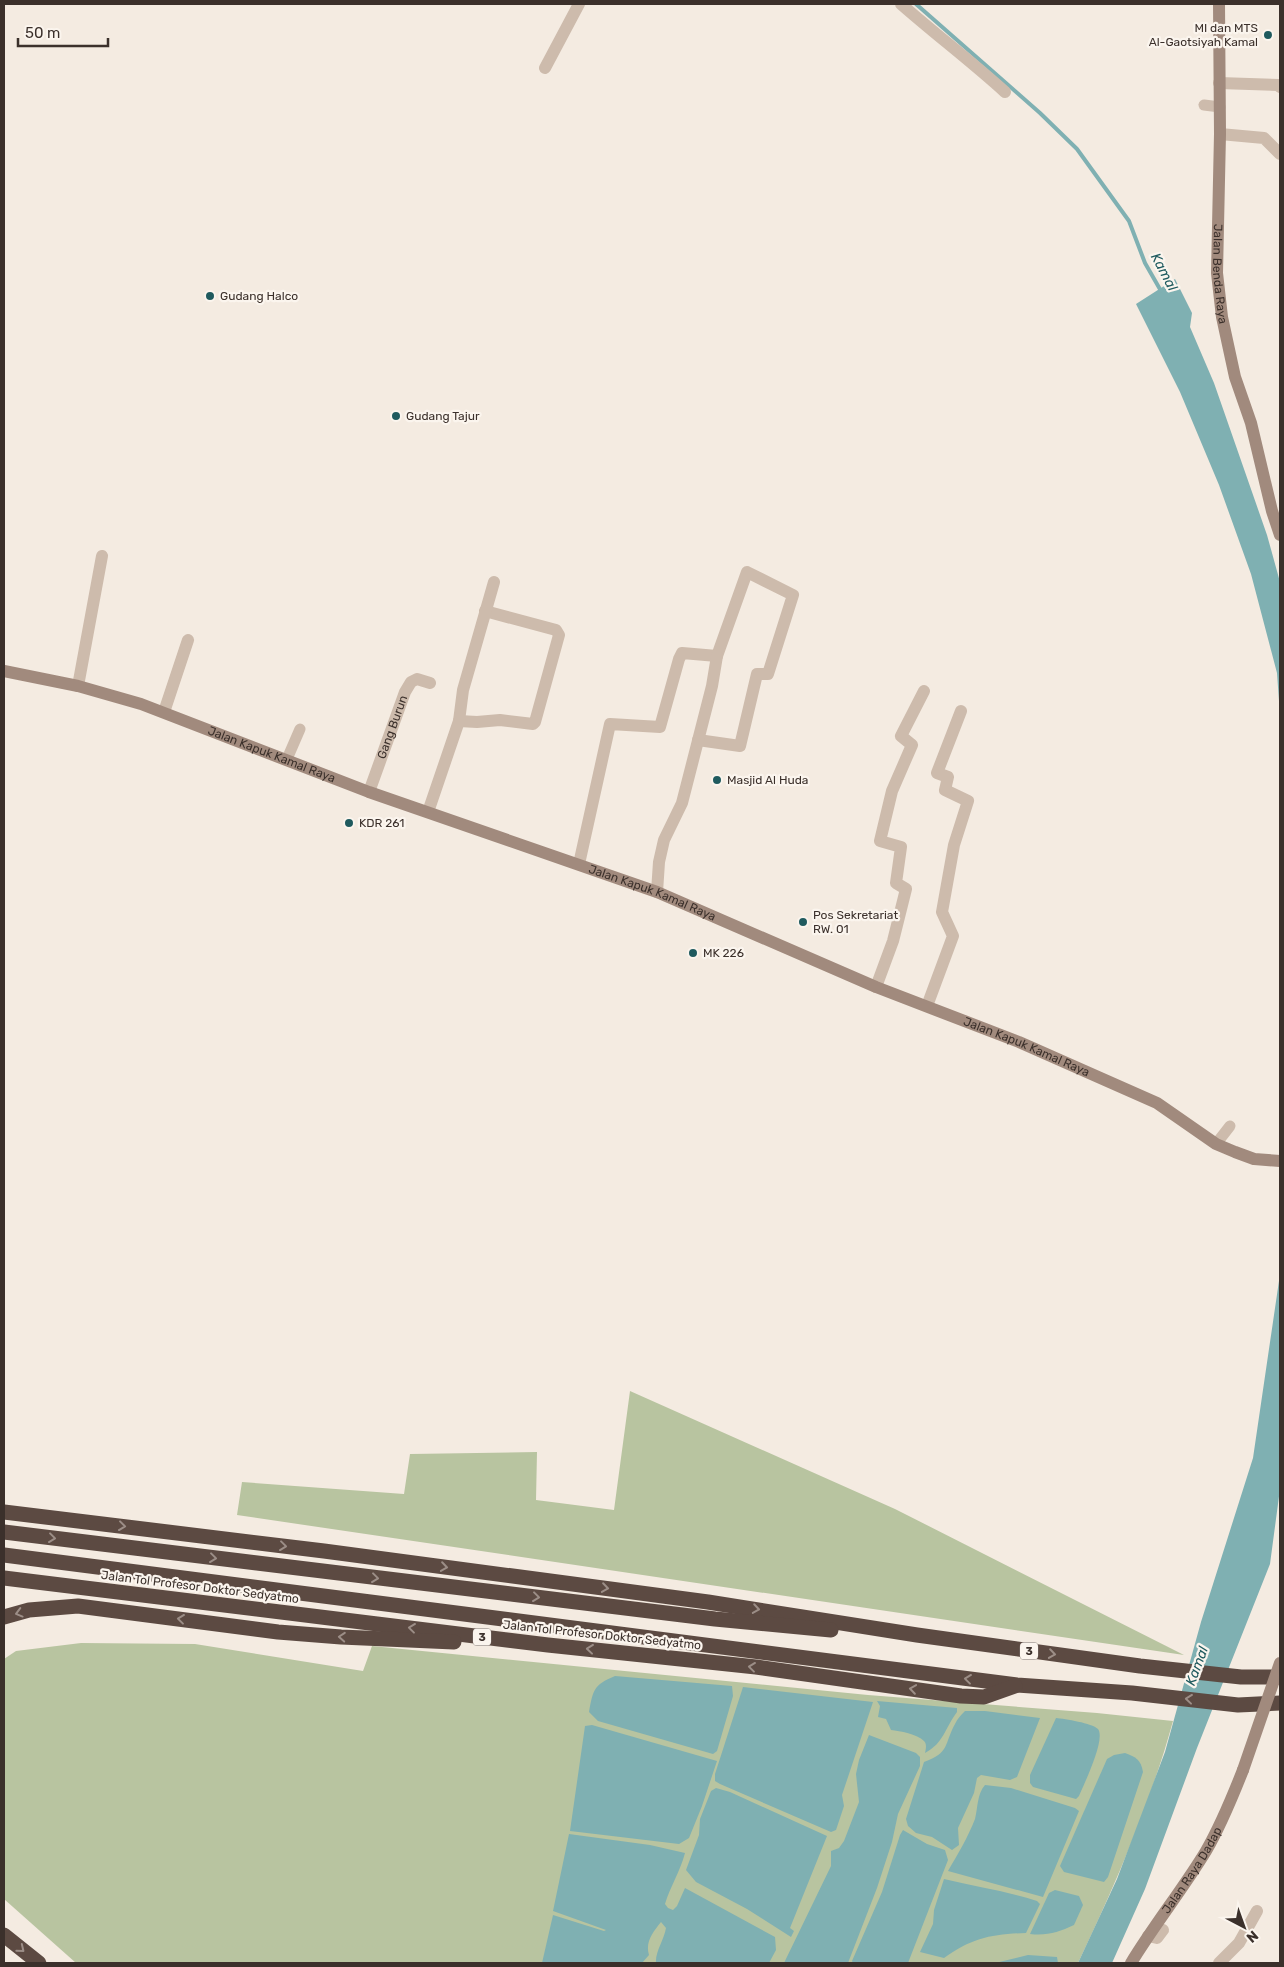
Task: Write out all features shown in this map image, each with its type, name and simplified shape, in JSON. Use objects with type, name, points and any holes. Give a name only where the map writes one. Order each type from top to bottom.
[{"type":"highway","name":"3","points":[[4,1512],[324,1550],[708,1602],[917,1635],[1140,1666],[1241,1677],[1280,1677]]},
{"type":"highway","name":"3","points":[[4,1532],[723,1620],[814,1629],[917,1635]]},
{"type":"highway","name":"Jalan Tol Profesor Doktor Sedyatmo","points":[[4,1555],[1017,1685],[1132,1693],[1238,1705],[1280,1703]]},
{"type":"highway","name":"Jalan Tol Profesor Doktor Sedyatmo","points":[[4,1578],[548,1645],[756,1667],[961,1696],[984,1696],[1017,1685]]},
{"type":"highway","points":[[4,1617],[29,1610],[78,1606],[278,1632],[341,1637],[548,1645]]},
{"type":"highway","points":[[4,1935],[38,1963]]},
{"type":"main road","name":"Jalan Benda Raya","points":[[1219,4],[1219,83],[1211,106],[1220,134],[1217,273],[1222,317],[1235,377],[1250,423],[1272,512],[1280,535]]},
{"type":"main road","name":"Jalan Kapuk Kamal Raya","points":[[4,671],[78,686],[164,712],[370,792],[657,892],[876,987],[1019,1042],[1157,1103],[1216,1144],[1254,1159],[1280,1161]]},
{"type":"main road","name":"Jalan Raya Dadap","points":[[1131,1963],[1205,1852],[1219,1826],[1243,1770],[1280,1662]]},
{"type":"street","points":[[545,68],[579,4]]},
{"type":"street","points":[[901,4],[937,36],[972,62],[1005,92]]},
{"type":"street","points":[[1219,83],[1279,85],[1280,87]]},
{"type":"street","points":[[1220,134],[1264,138],[1280,154]]},
{"type":"street","points":[[78,686],[102,556]]},
{"type":"street","points":[[657,892],[659,862],[664,840],[682,802],[698,740],[712,686],[717,656],[746,572],[794,595],[768,674],[756,674],[740,746],[698,740]]},
{"type":"street","points":[[428,812],[459,721],[462,690],[494,582]]},
{"type":"street","points":[[459,721],[500,720],[533,724],[559,635],[556,630],[485,612]]},
{"type":"street","points":[[164,712],[188,640]]},
{"type":"street","points":[[579,864],[610,724],[660,727],[682,653],[717,656]]},
{"type":"street","name":"Gang Burun","points":[[370,792],[405,692],[411,682],[417,679],[430,683]]},
{"type":"street","points":[[876,987],[892,941],[906,888],[896,883],[901,847],[880,841],[892,791],[912,745],[901,736],[924,691]]},
{"type":"street","points":[[927,1006],[953,936],[942,912],[954,845],[968,801],[945,790],[948,777],[937,772],[961,711]]},
{"type":"street","points":[[287,759],[300,729]]},
{"type":"street","points":[[1216,1144],[1230,1126]]},
{"type":"street","points":[[1227,1961],[1258,1911]]},
{"type":"street","points":[[1148,1936],[1157,1938],[1164,1930]]},
{"type":"green space","points":[[630,1391],[895,1509],[1184,1655],[237,1515],[242,1482],[404,1494],[410,1454],[537,1452],[536,1500],[614,1510]]},
{"type":"green space","points":[[81,1643],[195,1644],[363,1671],[372,1646],[868,1695],[1097,1713],[1173,1721],[1143,1814],[1078,1963],[76,1963],[4,1899],[4,1659],[16,1651]]},
{"type":"water","points":[[1175,279],[1192,313],[1190,327],[1214,383],[1267,535],[1280,582],[1280,715],[1277,673],[1251,574],[1219,485],[1180,392],[1136,304]]},
{"type":"water","points":[[1280,1274],[1280,1489],[1270,1564],[1197,1748],[1145,1889],[1112,1963],[1078,1963],[1117,1879],[1165,1752],[1201,1622],[1253,1458]]},
{"type":"water","points":[[615,1676],[732,1686],[733,1696],[717,1751],[713,1754],[598,1721],[589,1712],[593,1694],[602,1682]]},
{"type":"water","points":[[743,1687],[873,1702],[842,1795],[844,1806],[836,1830],[831,1832],[715,1781],[715,1774]]},
{"type":"water","points":[[877,1701],[957,1708],[957,1712],[940,1740],[925,1753],[926,1744],[924,1741],[908,1733],[891,1730],[886,1719],[878,1717],[880,1706]]},
{"type":"water","points":[[965,1711],[985,1711],[1040,1718],[1017,1777],[1010,1780],[981,1775],[977,1778],[974,1793],[958,1828],[959,1845],[952,1850],[932,1837],[916,1833],[908,1826],[906,1819],[924,1762],[932,1759],[942,1751],[956,1722]]},
{"type":"water","points":[[1056,1718],[1090,1725],[1098,1729],[1100,1734],[1093,1762],[1076,1799],[1033,1787],[1030,1783],[1030,1775]]},
{"type":"water","points":[[592,1725],[717,1761],[689,1838],[679,1844],[570,1831],[585,1726]]},
{"type":"water","points":[[869,1735],[916,1753],[920,1757],[920,1766],[898,1814],[892,1842],[877,1888],[848,1963],[784,1963],[831,1866],[831,1851],[839,1848],[844,1841],[859,1802],[856,1774],[859,1760]]},
{"type":"water","points":[[1125,1753],[1137,1760],[1143,1772],[1108,1877],[1104,1882],[1064,1872],[1060,1866],[1107,1759],[1114,1755]]},
{"type":"water","points":[[985,1785],[1011,1788],[1075,1808],[1079,1811],[1043,1897],[948,1871],[972,1826],[979,1797]]},
{"type":"water","points":[[716,1788],[730,1792],[827,1836],[790,1928],[794,1931],[791,1937],[747,1909],[696,1882],[686,1870],[699,1835],[700,1819],[711,1791]]},
{"type":"water","points":[[903,1830],[927,1844],[945,1850],[948,1860],[908,1963],[853,1963],[852,1961],[882,1892]]},
{"type":"water","points":[[569,1834],[650,1845],[685,1853],[665,1904],[668,1908],[673,1910],[677,1906],[685,1888],[775,1937],[776,1950],[769,1963],[656,1963],[666,1928],[661,1922],[650,1937],[649,1955],[642,1963],[542,1963],[553,1915],[604,1931],[606,1930],[553,1911]]},
{"type":"water","points":[[944,1879],[1014,1894],[1037,1901],[1040,1904],[1026,1933],[983,1938],[954,1951],[944,1958],[920,1952],[933,1924],[934,1910]]},
{"type":"water","points":[[1055,1890],[1079,1896],[1083,1905],[1074,1925],[1053,1933],[1030,1934],[1049,1893]]},
{"type":"water","points":[[1028,1955],[1057,1957],[1058,1963],[995,1963]]},
{"type":"waterway","name":"Kamal","points":[[916,4],[1040,113],[1077,149],[1129,221],[1145,263],[1161,291]]},
{"type":"place","name":"MI dan MTS Al-Gaotsiyah Kamal","points":[[1268,35]]},
{"type":"place","name":"Gudang Halco","points":[[210,296]]},
{"type":"place","name":"Gudang Tajur","points":[[396,416]]},
{"type":"place","name":"Masjid Al Huda","points":[[717,780]]},
{"type":"place","name":"KDR 261","points":[[349,823]]},
{"type":"place","name":"Pos Sekretariat RW. 01","points":[[803,922]]},
{"type":"place","name":"MK 226","points":[[693,953]]}]
